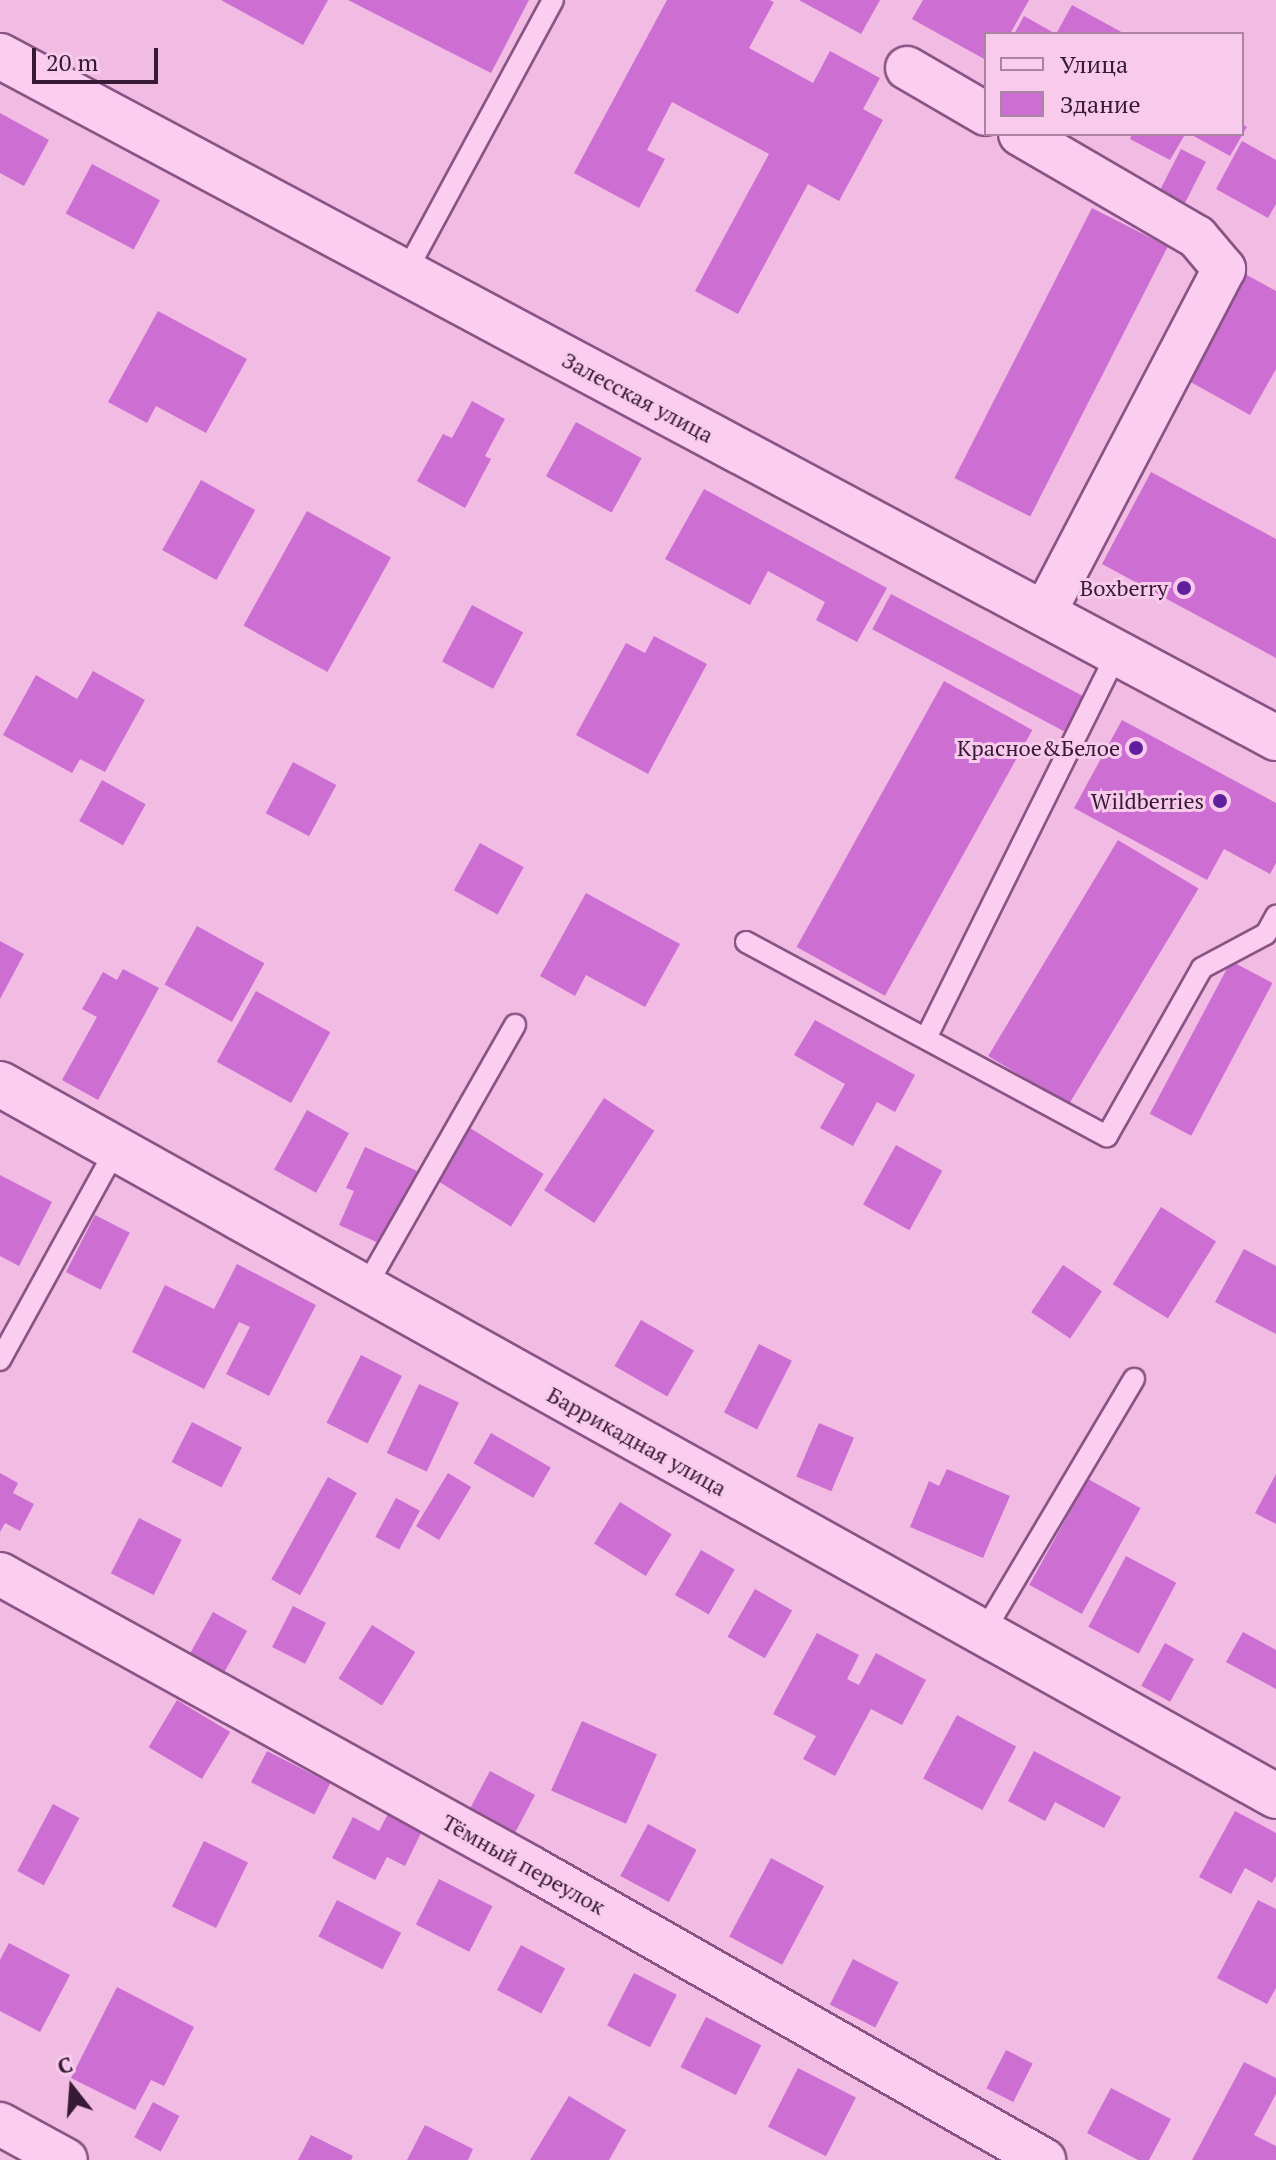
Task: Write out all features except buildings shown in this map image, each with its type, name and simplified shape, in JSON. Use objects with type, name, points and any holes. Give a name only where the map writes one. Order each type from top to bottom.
[{"type":"street","name":"Залесская улица","points":[[0,56],[1276,738]]},
{"type":"street","points":[[907,68],[984,113]]},
{"type":"street","points":[[1023,136],[1197,237],[1224,269],[1044,614]]},
{"type":"street","name":"Баррикадная улица","points":[[0,1084],[982,1635],[1276,1796]]},
{"type":"street","name":"Тёмный переулок","points":[[0,1574],[1044,2160]]},
{"type":"street","points":[[0,2124],[66,2160]]},
{"type":"lane","points":[[406,272],[553,0]]},
{"type":"lane","points":[[926,1038],[1117,653]]},
{"type":"lane","points":[[746,942],[1107,1136],[1202,968],[1266,934],[1276,916]]},
{"type":"lane","points":[[365,1288],[515,1025]]},
{"type":"lane","points":[[0,1360],[115,1151]]},
{"type":"lane","points":[[982,1635],[1134,1379]]},
{"type":"place","name":"Boxberry","points":[[1184,588]]},
{"type":"place","name":"Красное&Белое","points":[[1136,748]]},
{"type":"place","name":"Wildberries","points":[[1220,801]]}]
